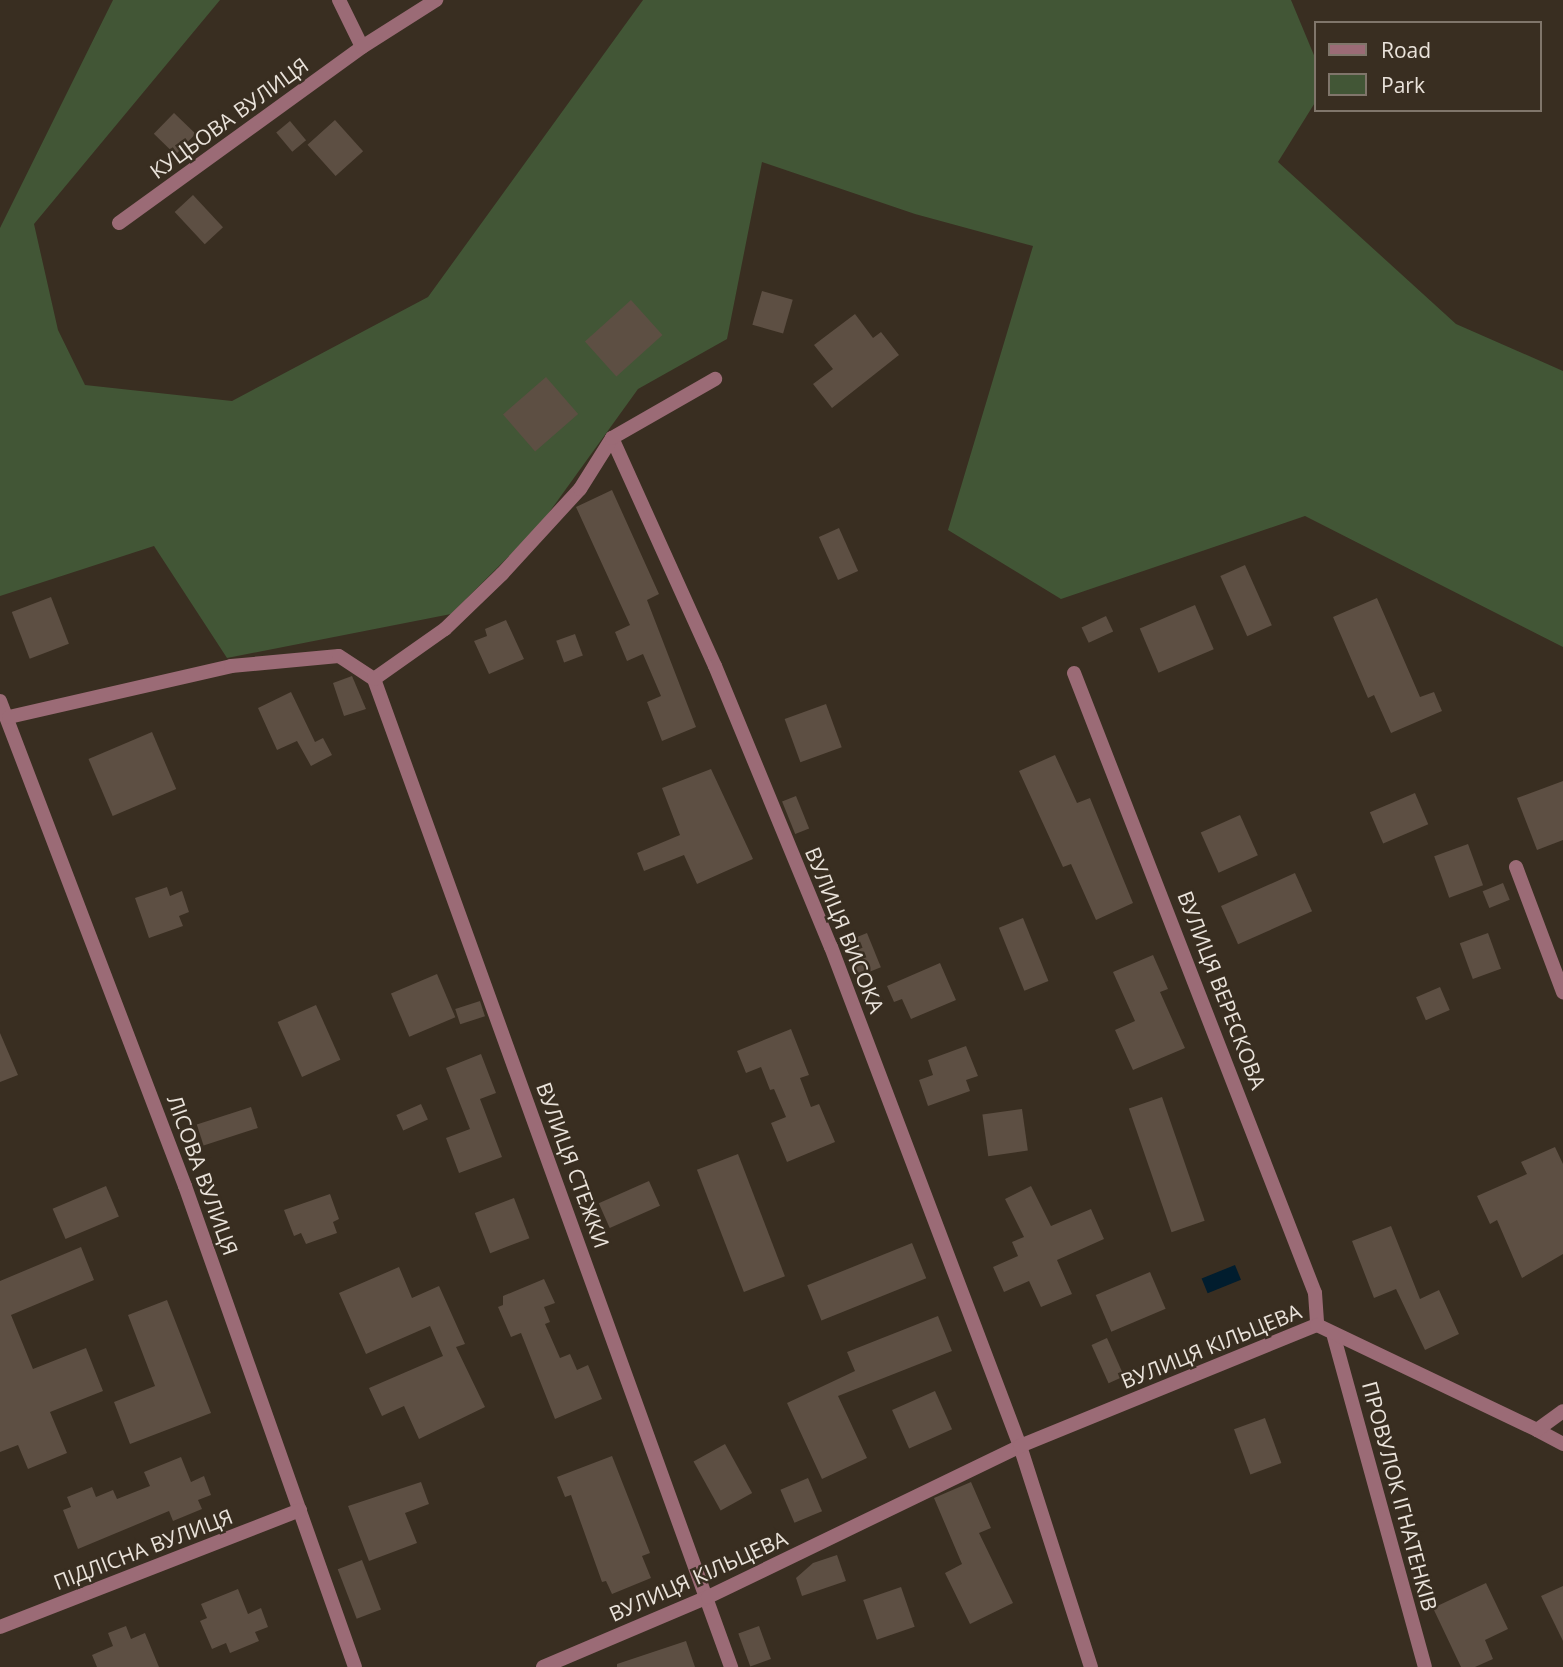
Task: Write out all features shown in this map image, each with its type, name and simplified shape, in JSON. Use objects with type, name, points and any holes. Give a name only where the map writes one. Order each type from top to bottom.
[{"type":"street","points":[[338,0],[362,47]]},
{"type":"street","name":"КУЦЬОВА ВУЛИЦЯ","points":[[120,223],[362,47],[436,0]]},
{"type":"street","points":[[9,718],[231,666],[339,656],[374,679],[445,629],[502,574],[580,489],[612,438],[715,379]]},
{"type":"street","name":"ВУЛИЦЯ ВИСОКА","points":[[612,438],[715,666],[831,947],[1020,1446]]},
{"type":"street","name":"ВУЛИЦЯ ВЕРЕСКОВА","points":[[1074,673],[1315,1293],[1317,1325]]},
{"type":"street","name":"ВУЛИЦЯ СТЕЖКИ","points":[[374,679],[708,1597],[731,1667]]},
{"type":"street","name":"ЛІСОВА ВУЛИЦЯ","points":[[0,701],[9,718],[186,1186],[355,1667]]},
{"type":"street","points":[[1516,867],[1563,992]]},
{"type":"street","name":"ВУЛИЦЯ КІЛЬЦЕВА","points":[[543,1667],[708,1597],[1020,1446],[1317,1325],[1334,1337],[1563,1444]]},
{"type":"street","name":"ПРОВУЛОК ІГНАТЕНКІВ","points":[[1334,1337],[1426,1667]]},
{"type":"street","points":[[1537,1430],[1563,1411]]},
{"type":"street","points":[[1020,1446],[1091,1667]]},
{"type":"street","name":"ПІДЛІСНА ВУЛИЦЯ","points":[[0,1627],[300,1510]]},
{"type":"green space","points":[[113,0],[220,0],[34,224],[58,330],[85,385],[232,401],[428,297],[643,0],[1291,0],[1314,55],[1314,104],[1278,162],[1456,324],[1563,371],[1563,647],[1305,516],[1061,599],[948,530],[1033,246],[915,214],[762,162],[727,339],[638,389],[540,525],[451,614],[227,658],[154,546],[0,596],[0,228]]},
{"type":"water","points":[[1235,1265],[1241,1280],[1208,1293],[1202,1278]]},
{"type":"building","points":[[174,113],[196,134],[175,155],[154,134]]},
{"type":"building","points":[[335,120],[363,151],[336,176],[308,145]]},
{"type":"building","points":[[290,121],[306,140],[292,152],[276,133]]},
{"type":"building","points":[[193,195],[223,227],[205,244],[175,212]]},
{"type":"building","points":[[762,291],[793,300],[783,333],[752,325]]},
{"type":"building","points":[[631,300],[662,335],[616,376],[585,341]]},
{"type":"building","points":[[855,314],[873,338],[881,332],[899,355],[832,408],[813,384],[833,369],[814,345]]},
{"type":"building","points":[[546,377],[578,414],[535,451],[503,414]]},
{"type":"building","points":[[612,490],[659,594],[647,600],[696,727],[662,741],[647,702],[661,696],[643,654],[627,661],[615,632],[630,625],[576,507]]},
{"type":"building","points":[[839,528],[858,571],[838,580],[819,537]]},
{"type":"building","points":[[1245,565],[1272,625],[1247,636],[1220,576]]},
{"type":"building","points":[[51,597],[69,644],[30,659],[12,612]]},
{"type":"building","points":[[1377,598],[1420,697],[1434,692],[1442,711],[1391,733],[1374,695],[1368,698],[1333,617]]},
{"type":"building","points":[[1195,605],[1214,649],[1159,673],[1140,628]]},
{"type":"building","points":[[1106,616],[1113,631],[1089,643],[1082,627]]},
{"type":"building","points":[[506,620],[524,659],[489,674],[474,641],[487,636],[485,629]]},
{"type":"building","points":[[575,634],[583,656],[564,662],[556,641]]},
{"type":"building","points":[[352,676],[366,709],[344,716],[333,683]]},
{"type":"building","points":[[291,692],[315,742],[323,738],[332,755],[311,766],[297,741],[277,750],[258,708]]},
{"type":"building","points":[[826,704],[842,747],[800,762],[785,719]]},
{"type":"building","points":[[152,732],[176,789],[113,816],[88,759]]},
{"type":"building","points":[[1055,755],[1077,803],[1090,798],[1133,903],[1096,920],[1071,864],[1063,867],[1019,771]]},
{"type":"building","points":[[711,769],[753,859],[697,884],[684,855],[644,871],[637,853],[680,835],[662,788]]},
{"type":"building","points":[[1563,781],[1563,840],[1537,850],[1517,798]]},
{"type":"building","points":[[1415,793],[1428,824],[1383,843],[1370,812]]},
{"type":"building","points":[[796,796],[809,828],[795,834],[782,802]]},
{"type":"building","points":[[1240,815],[1258,855],[1219,873],[1201,832]]},
{"type":"building","points":[[1468,844],[1483,885],[1449,898],[1434,856]]},
{"type":"building","points":[[1295,873],[1312,911],[1238,944],[1221,906]]},
{"type":"building","points":[[1503,883],[1510,900],[1489,908],[1483,891]]},
{"type":"building","points":[[167,887],[170,896],[182,891],[189,912],[179,916],[183,926],[149,938],[135,898]]},
{"type":"building","points":[[1023,918],[1048,981],[1024,991],[999,928]]},
{"type":"building","points":[[867,933],[881,967],[859,976],[845,942]]},
{"type":"building","points":[[1488,933],[1501,969],[1473,979],[1460,943]]},
{"type":"building","points":[[1153,955],[1168,989],[1160,992],[1185,1048],[1133,1070],[1115,1030],[1135,1021],[1113,972]]},
{"type":"building","points":[[940,963],[956,1000],[911,1019],[902,999],[894,1002],[887,986]]},
{"type":"building","points":[[437,974],[455,1017],[409,1037],[391,994]]},
{"type":"building","points":[[1440,987],[1450,1010],[1426,1020],[1416,997]]},
{"type":"building","points":[[480,1001],[485,1016],[460,1024],[455,1009]]},
{"type":"building","points":[[316,1005],[340,1060],[302,1077],[278,1022]]},
{"type":"building","points":[[791,1029],[809,1075],[800,1078],[811,1107],[819,1104],[835,1142],[787,1162],[771,1123],[786,1117],[774,1089],[770,1090],[761,1067],[746,1073],[737,1051]]},
{"type":"building","points":[[0,1033],[18,1075],[0,1082]]},
{"type":"building","points":[[966,1046],[978,1076],[966,1080],[970,1091],[928,1106],[919,1080],[933,1075],[928,1060]]},
{"type":"building","points":[[481,1054],[496,1093],[480,1099],[502,1157],[459,1173],[446,1138],[470,1129],[446,1068]]},
{"type":"building","points":[[1162,1097],[1205,1221],[1172,1232],[1129,1108]]},
{"type":"building","points":[[421,1104],[428,1120],[403,1131],[396,1115]]},
{"type":"building","points":[[251,1107],[258,1128],[204,1146],[197,1125]]},
{"type":"building","points":[[1022,1109],[1028,1151],[988,1156],[982,1115]]},
{"type":"building","points":[[1555,1147],[1563,1164],[1563,1254],[1522,1278],[1497,1220],[1490,1224],[1477,1196],[1527,1174],[1521,1162]]},
{"type":"building","points":[[738,1154],[785,1276],[744,1292],[697,1170]]},
{"type":"building","points":[[649,1181],[660,1206],[610,1228],[599,1203]]},
{"type":"building","points":[[106,1186],[119,1216],[66,1239],[53,1209]]},
{"type":"building","points":[[1031,1186],[1051,1226],[1091,1209],[1104,1239],[1057,1260],[1072,1294],[1041,1307],[1029,1281],[1004,1292],[993,1267],[1018,1256],[1012,1242],[1024,1237],[1005,1199]]},
{"type":"building","points":[[330,1194],[339,1219],[333,1222],[337,1233],[306,1244],[301,1233],[294,1236],[284,1210]]},
{"type":"building","points":[[514,1198],[529,1238],[490,1253],[475,1213]]},
{"type":"building","points":[[1391,1226],[1420,1299],[1439,1290],[1459,1334],[1425,1350],[1396,1289],[1374,1298],[1352,1241]]},
{"type":"building","points":[[912,1243],[926,1278],[821,1321],[807,1285]]},
{"type":"building","points":[[81,1247],[94,1280],[11,1315],[33,1369],[86,1348],[103,1391],[50,1412],[67,1453],[28,1469],[18,1445],[0,1452],[0,1281]]},
{"type":"building","points":[[399,1267],[412,1298],[439,1286],[465,1344],[456,1347],[485,1407],[419,1439],[404,1406],[382,1416],[369,1388],[443,1356],[430,1326],[366,1354],[339,1293]]},
{"type":"building","points":[[1150,1272],[1166,1309],[1111,1332],[1096,1295]]},
{"type":"building","points":[[544,1279],[555,1303],[544,1307],[550,1322],[545,1324],[560,1358],[570,1354],[577,1370],[588,1365],[602,1399],[555,1419],[521,1333],[511,1337],[498,1307],[503,1305],[503,1296]]},
{"type":"building","points":[[167,1300],[211,1413],[130,1444],[114,1402],[155,1386],[128,1315]]},
{"type":"building","points":[[938,1316],[952,1351],[838,1396],[867,1458],[822,1479],[787,1403],[855,1371],[847,1352]]},
{"type":"building","points":[[1107,1338],[1124,1376],[1109,1383],[1091,1345]]},
{"type":"building","points":[[935,1391],[952,1429],[909,1448],[892,1410]]},
{"type":"building","points":[[1265,1418],[1281,1463],[1250,1474],[1234,1429]]},
{"type":"building","points":[[725,1444],[752,1493],[721,1510],[694,1461]]},
{"type":"building","points":[[612,1456],[650,1553],[642,1556],[651,1578],[612,1594],[606,1581],[602,1582],[571,1495],[565,1497],[557,1477]]},
{"type":"building","points":[[181,1457],[191,1482],[204,1476],[211,1495],[198,1500],[202,1509],[173,1521],[169,1511],[78,1549],[63,1510],[71,1507],[67,1497],[92,1487],[96,1497],[113,1490],[117,1499],[150,1486],[144,1472]]},
{"type":"building","points":[[808,1478],[822,1511],[794,1523],[780,1490]]},
{"type":"building","points":[[421,1482],[429,1504],[405,1513],[417,1543],[369,1561],[348,1506]]},
{"type":"building","points":[[971,1482],[991,1528],[979,1533],[1013,1603],[970,1624],[945,1573],[962,1564],[934,1498]]},
{"type":"building","points":[[837,1555],[846,1581],[802,1596],[796,1578],[813,1563]]},
{"type":"building","points":[[362,1560],[381,1609],[357,1619],[338,1569]]},
{"type":"building","points":[[1486,1583],[1508,1629],[1485,1640],[1493,1659],[1475,1667],[1461,1667],[1433,1608]]},
{"type":"building","points":[[1563,1586],[1563,1641],[1541,1596]]},
{"type":"building","points":[[901,1587],[915,1627],[877,1640],[863,1600]]},
{"type":"building","points":[[238,1589],[248,1614],[261,1608],[268,1627],[255,1632],[259,1641],[230,1653],[226,1643],[212,1649],[200,1621],[207,1618],[201,1604]]},
{"type":"building","points":[[126,1626],[131,1639],[145,1633],[159,1667],[97,1667],[92,1655],[113,1646],[108,1633]]},
{"type":"building","points":[[759,1626],[771,1659],[750,1666],[738,1634]]},
{"type":"building","points":[[686,1641],[695,1667],[617,1667],[617,1664]]}]
